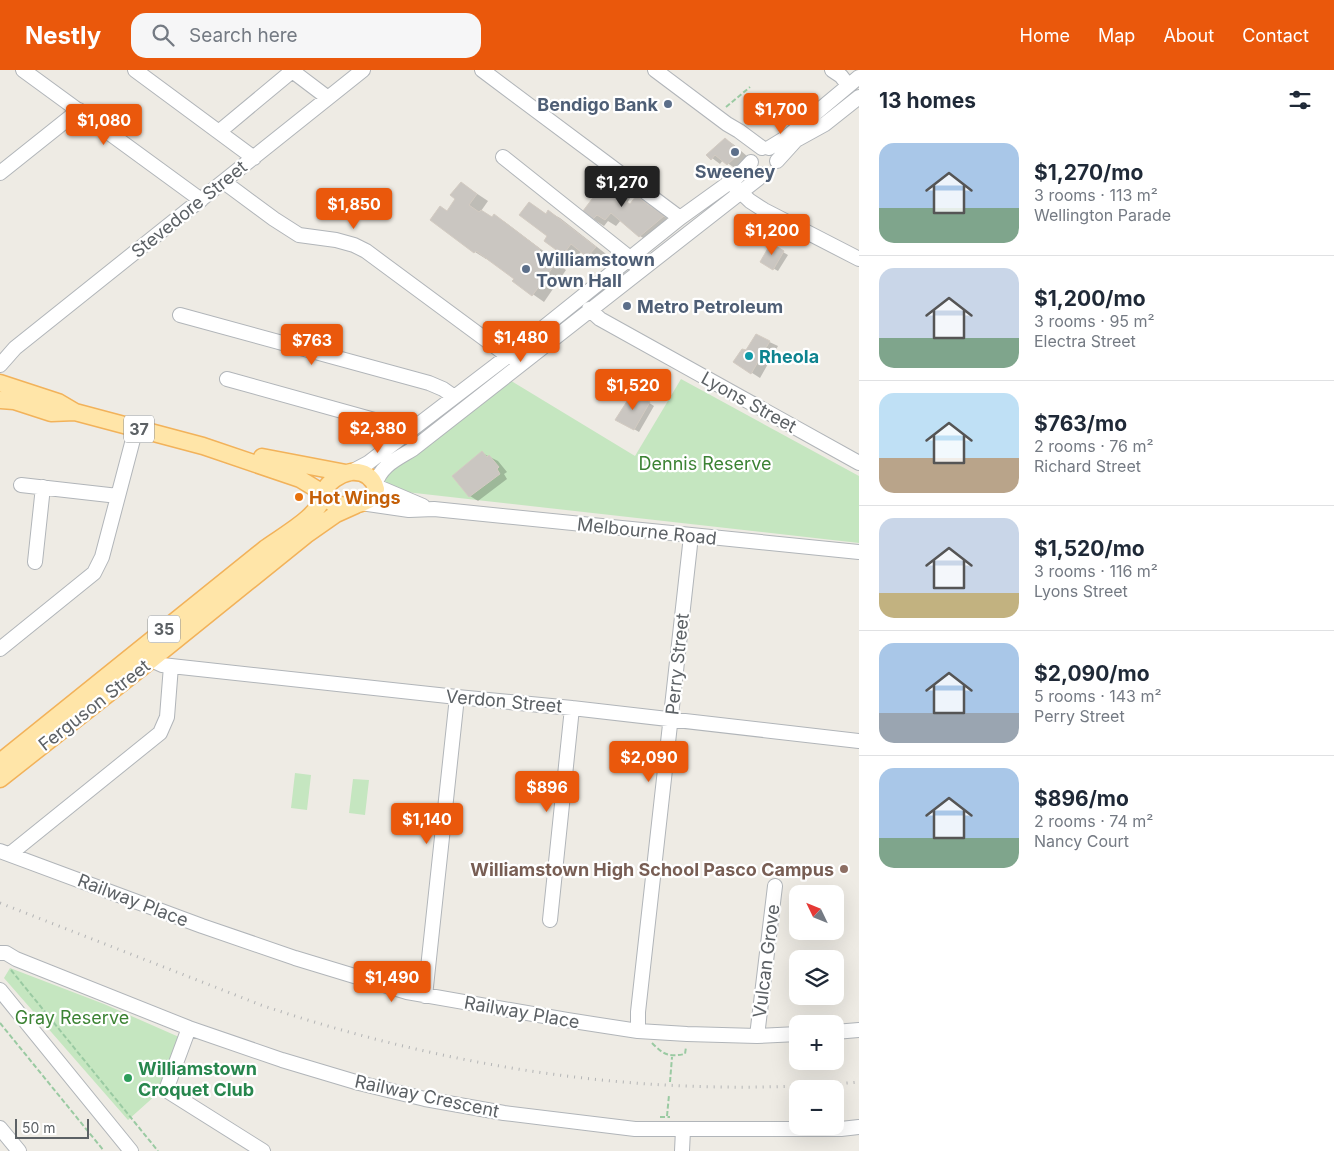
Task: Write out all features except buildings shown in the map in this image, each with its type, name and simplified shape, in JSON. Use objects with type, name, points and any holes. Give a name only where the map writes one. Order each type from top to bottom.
[{"type":"main road","name":"37","points":[[0,383],[58,402],[75,412]]},
{"type":"main road","name":"37","points":[[0,400],[51,412],[75,412],[203,446],[300,479],[323,494]]},
{"type":"main road","name":"37","points":[[203,446],[349,472]]},
{"type":"main road","points":[[349,472],[365,474],[376,485]]},
{"type":"main road","name":"35","points":[[323,494],[330,483],[349,472]]},
{"type":"main road","name":"35","points":[[358,504],[374,496],[376,485]]},
{"type":"main road","points":[[323,494],[339,505],[358,504]]},
{"type":"main road","name":"Ferguson Street","points":[[0,779],[266,548],[311,516],[320,505],[323,494]]},
{"type":"main road","name":"Ferguson Street","points":[[0,762],[306,535],[336,514],[358,504]]},
{"type":"street","points":[[23,70],[201,200]]},
{"type":"street","points":[[136,70],[254,158]]},
{"type":"street","points":[[220,131],[291,70],[328,98]]},
{"type":"street","name":"Stevedore Street","points":[[0,357],[15,348],[363,70]]},
{"type":"street","points":[[482,70],[680,218]]},
{"type":"street","points":[[655,70],[727,124],[776,155],[777,162]]},
{"type":"street","points":[[765,148],[787,136],[854,81],[832,70]]},
{"type":"street","points":[[777,162],[796,140],[825,124],[859,97]]},
{"type":"street","points":[[0,173],[79,110]]},
{"type":"street","points":[[727,124],[734,137],[744,147],[756,170],[764,174]]},
{"type":"street","name":"35","points":[[376,485],[378,476],[386,466],[413,449],[640,271],[735,187],[752,161],[755,152],[765,148]]},
{"type":"street","points":[[503,157],[595,224],[630,258],[640,271]]},
{"type":"street","name":"35","points":[[349,472],[368,464],[508,356],[680,218],[735,187],[773,170],[777,162]]},
{"type":"street","points":[[224,182],[279,223],[299,235],[336,240],[354,245],[366,251],[508,356],[517,360],[526,359]]},
{"type":"street","points":[[735,187],[764,210],[859,259]]},
{"type":"street","name":"Lyons Street","points":[[589,310],[600,319],[859,463]]},
{"type":"street","points":[[180,315],[429,383],[439,386],[454,396]]},
{"type":"street","name":"Stevedore Street","points":[[0,365],[15,348]]},
{"type":"street","points":[[227,379],[396,426],[408,432]]},
{"type":"street","points":[[0,649],[94,573],[102,557],[136,428]]},
{"type":"street","points":[[21,484],[118,496]]},
{"type":"street","name":"Melbourne Road","points":[[376,485],[411,502],[434,510]]},
{"type":"street","points":[[35,562],[43,487]]},
{"type":"street","name":"Melbourne Road","points":[[358,504],[859,552]]},
{"type":"street","name":"Perry Street","points":[[638,1031],[691,536]]},
{"type":"street","name":"Verdon Street","points":[[146,654],[157,664],[171,666],[572,708],[859,741]]},
{"type":"street","points":[[5,852],[160,733],[167,717],[171,666]]},
{"type":"street","points":[[425,996],[457,697]]},
{"type":"street","points":[[550,920],[572,708]]},
{"type":"street","name":"Railway Place","points":[[5,852],[126,899],[295,958],[377,984],[425,996],[638,1031],[757,1036],[789,1034]]},
{"type":"street","name":"Vulcan Grove","points":[[757,1036],[775,886]]},
{"type":"street","name":"Railway Crescent","points":[[5,959],[188,1028],[291,1063],[359,1083],[425,1099],[504,1113],[635,1129],[841,1129],[859,1127]]},
{"type":"street","points":[[3,999],[131,1151]]},
{"type":"street","points":[[188,1028],[166,1090],[263,1151]]},
{"type":"street","points":[[844,1031],[859,1030]]},
{"type":"street","points":[[0,1128],[19,1151]]},
{"type":"street","points":[[682,1151],[683,1130]]},
{"type":"path","points":[[726,107],[750,87]]},
{"type":"path","points":[[5,959],[158,1151]]},
{"type":"path","points":[[0,1024],[104,1151]]},
{"type":"path","points":[[638,1031],[662,1054],[672,1056],[685,1054],[687,1034]]},
{"type":"path","points":[[670,1082],[672,1056]]},
{"type":"path","points":[[667,1116],[669,1095]]},
{"type":"green space","name":"Dennis Reserve","points":[[508,379],[635,456],[681,379],[859,476],[859,543],[406,492],[383,481],[386,474]]},
{"type":"green space","points":[[295,773],[311,775],[307,810],[291,808]]},
{"type":"green space","points":[[353,779],[369,780],[365,815],[349,813]]},
{"type":"green space","name":"Williamstown Croquet Club","points":[[10,968],[104,1004],[179,1037],[157,1094],[128,1120],[4,978]]},
{"type":"railway","points":[[0,903],[261,1005],[334,1028],[407,1047],[481,1063],[556,1075],[631,1083],[707,1087],[783,1087],[859,1082]]},
{"type":"place","name":"Bendigo Bank","points":[[668,104]]},
{"type":"place","name":"Sweeney","points":[[735,152]]},
{"type":"place","name":"Williamstown Town Hall","points":[[526,269]]},
{"type":"place","name":"Metro Petroleum","points":[[627,306]]},
{"type":"place","name":"Rheola","points":[[749,356]]},
{"type":"place","name":"Hot Wings","points":[[299,497]]},
{"type":"place","name":"Williamstown High School Pasco Campus","points":[[844,869]]},
{"type":"place","name":"Williamstown Croquet Club","points":[[128,1078]]},
{"type":"park label","name":"Gray Reserve","points":[[72,1017]]}]
